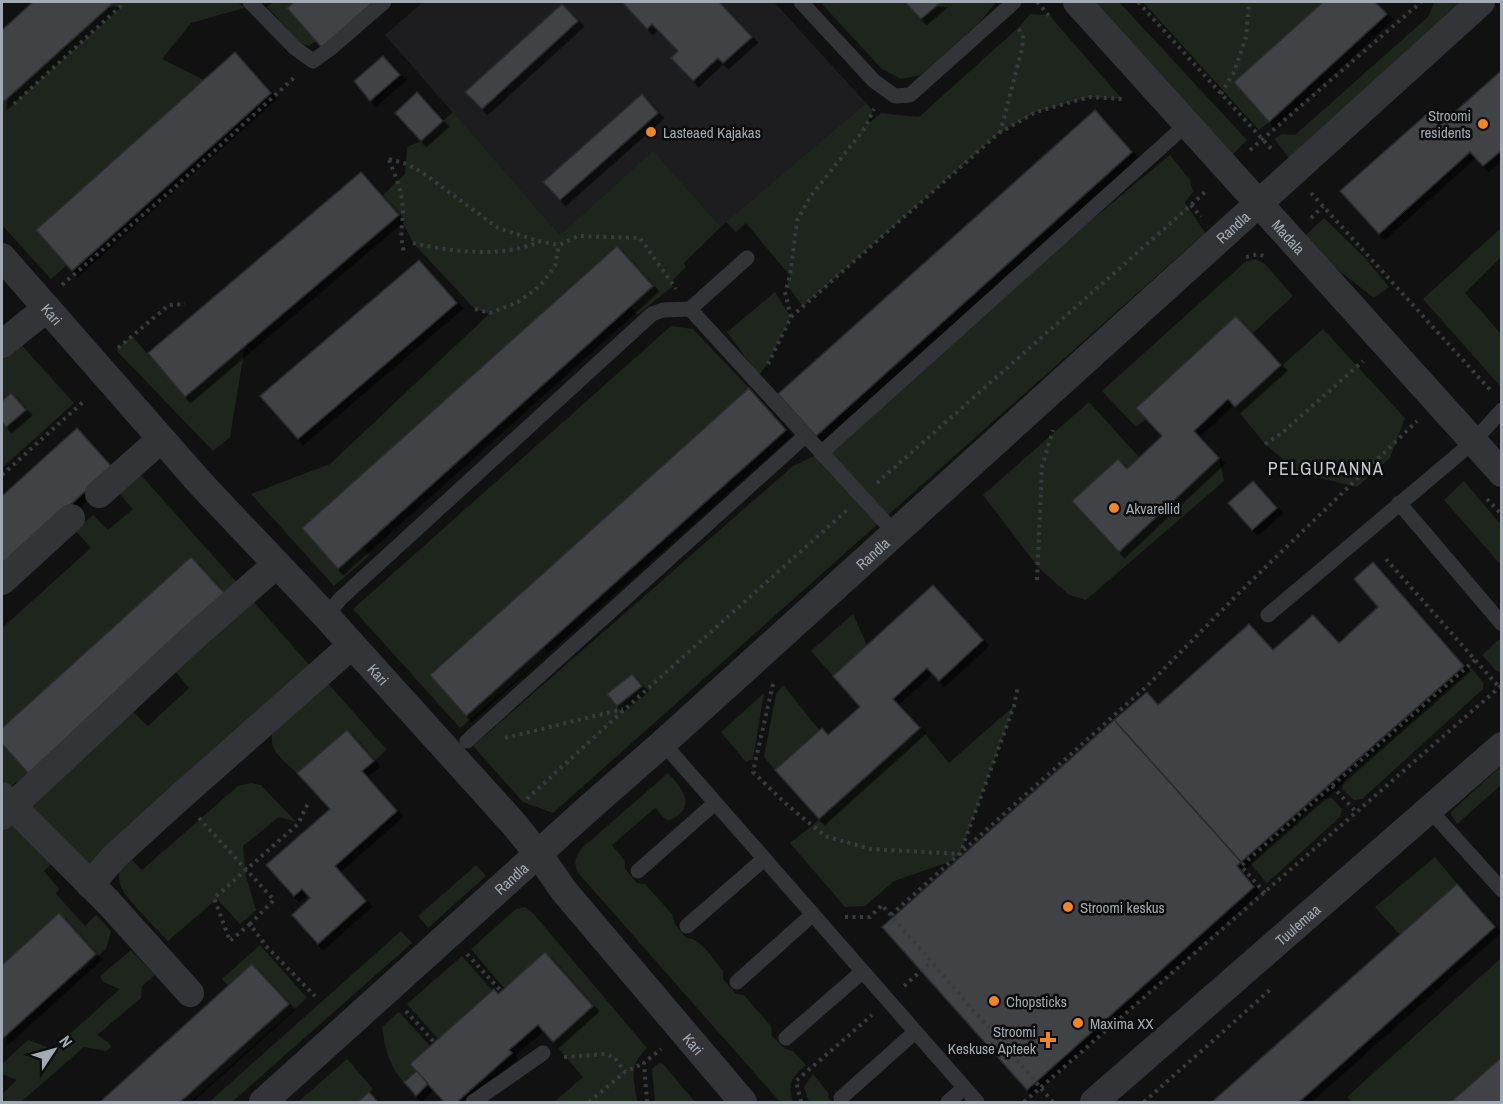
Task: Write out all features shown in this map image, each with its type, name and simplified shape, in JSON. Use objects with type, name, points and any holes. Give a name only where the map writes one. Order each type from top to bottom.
[{"type":"street","name":"Madala","points":[[1077,2],[1502,473]]},
{"type":"street","name":"Randla","points":[[263,1102],[895,534],[1479,2]]},
{"type":"street","name":"Kari","points":[[2,257],[53,298],[161,439],[326,616],[513,823],[564,891],[743,1102]]},
{"type":"street","points":[[2,344],[53,298]]},
{"type":"street","points":[[99,494],[161,439]]},
{"type":"street","points":[[2,581],[71,518]]},
{"type":"street","points":[[190,993],[90,885],[5,806],[277,564]]},
{"type":"street","points":[[90,885],[114,857],[352,645]]},
{"type":"street","name":"Tuulemaa","points":[[1095,1102],[1502,746]]},
{"type":"lane","points":[[250,2],[295,48],[313,61],[384,2]]},
{"type":"lane","points":[[801,2],[874,81],[895,96],[910,95],[1014,2]]},
{"type":"lane","points":[[821,453],[1187,124]]},
{"type":"lane","points":[[326,616],[340,599],[652,314],[663,310],[690,309],[747,258]]},
{"type":"lane","points":[[690,309],[895,534]]},
{"type":"lane","points":[[1268,615],[1473,442],[1502,410]]},
{"type":"lane","points":[[467,741],[805,436]]},
{"type":"lane","points":[[1399,503],[1502,624]]},
{"type":"lane","points":[[663,743],[977,1102]]},
{"type":"lane","points":[[638,871],[715,803]]},
{"type":"lane","points":[[1429,809],[1502,890]]},
{"type":"lane","points":[[687,926],[764,859]]},
{"type":"lane","points":[[737,982],[812,915]]},
{"type":"lane","points":[[786,1038],[862,972]]},
{"type":"lane","points":[[841,1098],[915,1032]]},
{"type":"lane","points":[[473,1102],[543,1053]]},
{"type":"lane","points":[[948,1102],[964,1088]]},
{"type":"path","points":[[14,104],[125,2]]},
{"type":"path","points":[[1137,2],[1494,394]]},
{"type":"path","points":[[1221,94],[1234,72],[1246,37],[1250,2]]},
{"type":"path","points":[[1246,153],[1421,2]]},
{"type":"path","points":[[999,133],[1022,49],[1023,37],[1018,28]]},
{"type":"path","points":[[53,298],[313,61]]},
{"type":"path","points":[[791,317],[785,292],[790,276],[797,221],[810,197],[865,128],[876,103],[874,81]]},
{"type":"path","points":[[755,381],[767,364],[791,317],[999,133],[1036,112],[1090,97],[1122,99],[1129,106]]},
{"type":"path","points":[[404,252],[400,235],[403,207],[399,184],[389,159],[407,164],[423,173],[498,228],[559,245],[578,236],[640,238],[690,309]]},
{"type":"path","points":[[523,802],[1191,205],[1206,191],[1199,183]]},
{"type":"path","points":[[413,243],[436,248],[486,252],[522,249],[541,241]]},
{"type":"path","points":[[475,309],[490,313],[518,302],[540,286],[555,266],[559,245]]},
{"type":"path","points":[[1239,261],[1249,255],[1259,254],[1267,259]]},
{"type":"path","points":[[116,350],[169,305],[185,304]]},
{"type":"path","points":[[1265,444],[1282,433],[1383,343]]},
{"type":"path","points":[[2,475],[84,401]]},
{"type":"path","points":[[891,915],[1147,686],[1247,585],[1417,421]]},
{"type":"path","points":[[1037,580],[1042,465],[1054,427]]},
{"type":"path","points":[[1024,1102],[1500,686],[1386,559]]},
{"type":"path","points":[[1265,893],[1241,866],[1475,660]]},
{"type":"path","points":[[774,677],[753,772],[785,803],[825,836],[872,849],[960,854]]},
{"type":"path","points":[[960,854],[1014,706],[1018,686]]},
{"type":"path","points":[[503,739],[625,709]]},
{"type":"path","points":[[1332,786],[1357,813]]},
{"type":"path","points":[[180,797],[246,870],[274,900],[230,941],[214,898],[246,870],[298,824],[309,801]]},
{"type":"path","points":[[838,909],[846,917],[870,917],[882,904],[1053,1102]]},
{"type":"path","points":[[249,924],[265,945],[315,996]]},
{"type":"path","points":[[462,948],[501,991]]},
{"type":"path","points":[[801,1102],[796,1081],[931,962]]},
{"type":"path","points":[[403,1008],[434,1042]]},
{"type":"path","points":[[589,1102],[626,1072],[644,1063],[662,1049]]},
{"type":"path","points":[[543,1053],[564,1057],[606,1054],[615,1058],[626,1072]]},
{"type":"path","points":[[644,1063],[647,1102]]},
{"type":"shaded area","points":[[114,2],[238,2],[244,8],[191,23],[162,59],[204,80],[36,230],[67,265],[51,279],[2,225],[2,103]]},
{"type":"shaded area","points":[[273,2],[294,2],[287,9],[316,41],[309,46],[300,43],[267,7]]},
{"type":"shaded area","name":"Lasteaed Kajakas","points":[[423,2],[774,2],[866,103],[721,227],[653,152],[560,235],[385,35]]},
{"type":"shaded area","points":[[820,2],[905,2],[921,19],[941,2],[996,2],[980,22],[921,75],[901,79],[882,69]]},
{"type":"shaded area","points":[[1092,2],[1119,2],[1247,140],[1231,156]]},
{"type":"shaded area","points":[[1143,2],[1323,2],[1235,82],[1269,122],[1259,130]]},
{"type":"shaded area","points":[[1434,2],[1456,2],[1460,6],[1290,159],[1274,139],[1282,134],[1295,135],[1429,16]]},
{"type":"shaded area","points":[[1030,14],[1049,15],[1122,99],[1090,97],[1071,102],[1036,112],[999,133],[803,306],[787,286],[790,276],[746,223],[736,232],[726,222],[866,103],[873,111],[866,126],[881,113],[919,117],[1018,28]]},
{"type":"shaded area","points":[[453,112],[560,235],[653,151],[721,227],[684,263],[686,267],[671,282],[673,286],[637,315],[631,306],[653,285],[616,246],[302,528],[337,568],[362,547],[370,555],[334,586],[251,494],[330,464],[489,314],[475,309],[413,243],[399,215],[382,196],[405,174],[407,147],[421,141]]},
{"type":"shaded area","points":[[1170,155],[1190,180],[1193,192],[1185,202],[1205,233],[553,813],[523,802],[473,746],[793,466],[821,453],[962,327]]},
{"type":"shaded area","points":[[1324,218],[1364,257],[1389,287],[1374,298],[1319,255],[1306,235]]},
{"type":"shaded area","points":[[1501,228],[1501,257],[1465,293],[1501,334],[1501,387],[1423,299]]},
{"type":"shaded area","points":[[1256,259],[1265,264],[1293,296],[1252,334],[1136,427],[1102,391],[1245,262]]},
{"type":"shaded area","points":[[775,292],[791,317],[759,376],[727,332]]},
{"type":"shaded area","points":[[671,326],[693,329],[749,388],[430,674],[466,715],[544,646],[547,654],[460,728],[353,609]]},
{"type":"shaded area","points":[[1323,329],[1405,418],[1390,458],[1357,487],[1299,473],[1265,444],[1235,407]]},
{"type":"shaded area","points":[[132,336],[185,397],[245,346],[230,437],[213,451],[116,350]]},
{"type":"shaded area","points":[[15,338],[74,403],[2,468],[2,422],[7,427],[25,410],[11,393],[2,401],[2,350]]},
{"type":"shaded area","points":[[1089,402],[1139,457],[1127,469],[1118,459],[1072,501],[1118,551],[1219,458],[1224,481],[1086,600],[1069,595],[1038,567],[983,495]]},
{"type":"shaded area","points":[[139,473],[239,585],[227,596],[191,557],[2,728],[2,628],[91,548],[75,530],[93,515],[108,530],[133,509],[118,492]]},
{"type":"shaded area","points":[[1464,481],[1501,525],[1501,565],[1444,500]]},
{"type":"shaded area","points":[[253,601],[312,668],[89,865],[24,806],[131,710],[148,726],[189,688],[174,670]]},
{"type":"shaded area","points":[[853,614],[867,645],[833,676],[811,651]]},
{"type":"shaded area","points":[[1498,640],[1501,640],[1501,673],[1496,671],[1482,655]]},
{"type":"shaded area","points":[[1471,668],[1483,682],[1483,689],[1362,799],[1354,800],[1342,789],[1345,778]]},
{"type":"shaded area","points":[[326,681],[387,750],[374,761],[347,730],[297,773],[274,749],[273,729]]},
{"type":"shaded area","points":[[783,685],[819,730],[775,770],[764,757],[776,694]]},
{"type":"shaded area","points":[[764,693],[753,759],[746,762],[721,732]]},
{"type":"shaded area","points":[[1014,706],[960,854],[952,861],[894,881],[865,906],[845,907],[790,843],[920,728],[949,763]]},
{"type":"shaded area","points":[[2,744],[29,774],[8,788],[2,780]]},
{"type":"shaded area","points":[[1501,766],[1501,785],[1457,824],[1450,813]]},
{"type":"shaded area","points":[[668,773],[685,797],[683,809],[679,815],[670,820],[665,819],[655,808],[612,845],[625,861],[625,869],[637,883],[645,884],[672,914],[675,924],[686,938],[702,945],[723,971],[723,979],[736,994],[744,995],[770,1025],[771,1035],[785,1049],[793,1051],[806,1065],[792,1081],[790,1090],[793,1102],[780,1102],[577,870],[576,861],[582,848]]},
{"type":"shaded area","points":[[251,783],[261,785],[296,822],[279,817],[243,846],[246,876],[256,910],[240,924],[217,899],[168,941],[124,892],[119,878],[121,866],[128,856],[142,870],[238,786]]},
{"type":"shaded area","points":[[1332,798],[1342,809],[1340,817],[1267,883],[1249,862],[1321,799]]},
{"type":"shaded area","points":[[2,824],[17,826],[51,864],[44,871],[59,889],[56,894],[85,926],[96,915],[111,931],[106,949],[77,976],[74,974],[95,954],[59,913],[2,965]]},
{"type":"shaded area","points":[[1435,857],[1457,884],[1400,935],[1375,907]]},
{"type":"shaded area","points":[[476,865],[486,876],[428,928],[418,916]]},
{"type":"shaded area","points":[[525,907],[532,912],[647,1048],[635,1067],[637,1102],[554,1102],[583,1077],[553,1042],[593,1005],[545,952],[504,988],[471,949],[516,909]]},
{"type":"shaded area","points":[[401,931],[412,943],[232,1102],[209,1102]]},
{"type":"shaded area","points":[[260,945],[307,998],[190,1102],[180,1102],[288,1005],[253,965],[229,986],[222,979]]},
{"type":"shaded area","points":[[131,950],[155,975],[142,986],[141,998],[97,1035],[108,1042],[111,1047],[106,1051],[84,1047],[21,1102],[2,1102],[2,1094],[17,1080],[2,1074],[2,1064],[28,1040],[53,1049],[120,989],[103,982],[100,976]]},
{"type":"shaded area","points":[[462,956],[492,990],[438,1039],[407,1004]]},
{"type":"shaded area","points":[[1501,958],[1501,1057],[1451,1102],[1352,1102],[1347,1097]]},
{"type":"shaded area","points":[[399,1012],[430,1046],[410,1064],[417,1071],[404,1082],[388,1057],[382,1027]]},
{"type":"shaded area","points":[[347,1059],[373,1089],[358,1102],[298,1102]]},
{"type":"shaded area","points":[[659,1063],[663,1064],[695,1102],[655,1102],[652,1069]]},
{"type":"shaded area","points":[[813,1074],[829,1094],[828,1098],[832,1102],[809,1102],[804,1087]]},
{"type":"building","points":[[33,2],[114,2],[2,103],[2,30]]},
{"type":"building","points":[[294,2],[373,2],[322,48],[287,8]]},
{"type":"building","points":[[622,2],[719,2],[752,37],[723,63],[718,58],[693,81],[671,58],[678,51],[652,24],[647,29]]},
{"type":"building","points":[[905,2],[941,2],[921,19]]},
{"type":"building","points":[[1323,2],[1375,2],[1387,14],[1269,122],[1234,82]]},
{"type":"building","points":[[562,4],[578,21],[482,109],[465,92]]},
{"type":"building","points":[[235,52],[271,93],[72,271],[36,230]]},
{"type":"building","points":[[383,56],[400,75],[370,101],[354,81]]},
{"type":"building","points":[[1502,70],[1502,150],[1483,166],[1470,152],[1379,234],[1340,191],[1428,113],[1439,126]]},
{"type":"building","points":[[417,92],[443,121],[421,141],[395,113]]},
{"type":"building","points":[[642,94],[658,113],[560,200],[543,182]]},
{"type":"building","points":[[1095,110],[1132,152],[816,436],[778,394]]},
{"type":"building","points":[[361,172],[399,215],[185,397],[148,353]]},
{"type":"building","points":[[617,246],[653,286],[338,569],[302,528]]},
{"type":"building","points":[[419,260],[457,303],[298,439],[260,396]]},
{"type":"building","points":[[1236,316],[1281,365],[1235,407],[1228,399],[1194,431],[1219,458],[1119,552],[1072,501],[1118,459],[1127,469],[1162,436],[1136,408]]},
{"type":"building","points":[[749,388],[786,430],[466,716],[430,675]]},
{"type":"building","points":[[11,393],[26,410],[6,427],[2,422],[2,401]]},
{"type":"building","points":[[77,428],[112,467],[2,567],[2,496]]},
{"type":"building","points":[[1253,481],[1277,508],[1252,530],[1228,503]]},
{"type":"building","points":[[191,557],[227,596],[29,774],[2,744],[2,728]]},
{"type":"building","points":[[1373,562],[1464,666],[1241,862],[1114,720],[1147,692],[1158,705],[1249,624],[1273,650],[1313,615],[1339,643],[1378,607],[1354,579]]},
{"type":"building","points":[[933,585],[983,640],[939,681],[927,668],[893,699],[920,728],[819,819],[775,770],[822,728],[828,735],[860,707],[833,676]]},
{"type":"building","points":[[632,674],[642,686],[617,706],[607,694]]},
{"type":"building","name":"Stroomi keskus","points":[[1114,720],[1241,862],[1237,866],[1254,887],[1027,1090],[882,927]]},
{"type":"building","points":[[347,730],[374,761],[362,771],[397,811],[335,866],[366,901],[318,944],[292,915],[310,898],[302,889],[294,896],[266,865],[330,809],[297,773]]},
{"type":"building","points":[[1457,884],[1495,927],[1299,1102],[1212,1102]]},
{"type":"building","points":[[59,913],[96,954],[2,1039],[2,965]]},
{"type":"building","points":[[545,952],[593,1006],[553,1042],[538,1025],[509,1050],[512,1053],[457,1102],[444,1102],[410,1064],[494,989],[498,994]]},
{"type":"building","points":[[252,964],[289,1004],[180,1102],[100,1102]]},
{"type":"building","points":[[1502,1057],[1502,1102],[1451,1102]]},
{"type":"building","points":[[417,1071],[428,1084],[416,1096],[404,1082]]},
{"type":"building","points":[[369,1092],[378,1102],[358,1102]]},
{"type":"place","name":"Stroomi residents","points":[[1483,124]]},
{"type":"place","name":"Lasteaed Kajakas","points":[[651,132]]},
{"type":"place","name":"Akvarellid","points":[[1114,508]]},
{"type":"place","name":"Stroomi keskus","points":[[1068,907]]},
{"type":"place","name":"Chopsticks","points":[[994,1001]]},
{"type":"place","name":"Maxima XX","points":[[1078,1023]]},
{"type":"place","name":"Stroomi Keskuse Apteek","points":[[1048,1040]]},
{"type":"district","name":"PELGURANNA","points":[[1326,468]]}]
